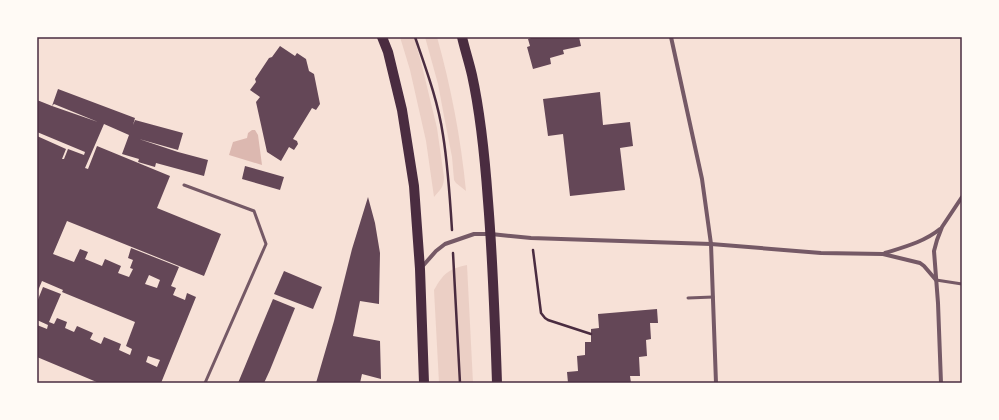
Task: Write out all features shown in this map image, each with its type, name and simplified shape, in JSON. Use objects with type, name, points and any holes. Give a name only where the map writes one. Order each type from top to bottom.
[{"type":"main road","points":[[382,37],[388,52],[402,110],[414,186],[420,269],[424,383]]},
{"type":"main road","points":[[462,37],[472,74],[483,139],[491,234],[497,383]]},
{"type":"street","points":[[671,37],[702,179],[711,244],[716,383]]},
{"type":"street","points":[[941,383],[938,303],[934,251],[942,227],[962,197]]},
{"type":"street","points":[[883,254],[919,242],[929,237],[942,227]]},
{"type":"street","points":[[420,269],[440,247],[445,244],[474,234],[491,234],[531,238],[711,244],[821,253],[883,254],[916,262],[924,266],[936,280]]},
{"type":"lane","points":[[184,185],[254,211],[266,244],[205,383]]},
{"type":"lane","points":[[936,280],[962,284]]},
{"type":"lane","points":[[688,298],[712,296]]},
{"type":"path","points":[[415,37],[432,86],[443,134],[450,196],[460,383]]},
{"type":"path","points":[[531,238],[541,313],[548,320],[591,334]]},
{"type":"shaded area","points":[[400,37],[414,37],[437,128],[444,180],[440,190],[434,197],[426,141],[410,70]]},
{"type":"shaded area","points":[[425,37],[437,37],[451,94],[466,191],[454,180],[452,157],[438,84]]},
{"type":"shaded area","points":[[255,130],[258,135],[262,165],[229,155],[233,142],[247,138],[248,133]]},
{"type":"shaded area","points":[[467,265],[473,383],[439,383],[434,290],[443,276],[455,268]]},
{"type":"building","points":[[531,37],[579,37],[581,46],[563,50],[564,54],[550,58],[551,64],[533,69],[527,47],[530,46],[528,39]]},
{"type":"building","points":[[280,46],[295,56],[297,53],[306,59],[309,71],[314,74],[320,104],[316,110],[312,108],[293,139],[297,141],[298,144],[294,150],[289,147],[281,161],[267,152],[256,102],[260,97],[250,90],[256,82],[255,79],[269,58],[272,57]]},
{"type":"building","points":[[58,89],[135,118],[133,125],[135,120],[183,133],[178,150],[139,139],[208,160],[204,176],[156,163],[155,167],[138,162],[139,159],[122,154],[129,135],[104,124],[85,168],[88,169],[97,146],[170,176],[157,208],[221,234],[204,276],[67,221],[53,254],[74,262],[80,249],[88,252],[85,259],[102,266],[105,259],[121,266],[118,273],[129,277],[133,269],[130,268],[133,260],[128,258],[131,248],[179,267],[171,286],[176,288],[173,295],[185,300],[187,293],[196,297],[161,383],[99,383],[37,357],[37,325],[47,329],[48,325],[37,320],[37,302],[43,287],[61,294],[49,322],[54,324],[57,318],[67,322],[65,328],[74,332],[77,326],[93,333],[90,339],[101,344],[104,337],[121,344],[119,350],[130,355],[132,349],[126,346],[135,322],[62,292],[63,290],[42,281],[37,293],[37,136],[66,149],[62,159],[64,159],[68,149],[84,155],[85,152],[37,132],[37,100],[52,106]],"holes":[[[54,104],[98,122],[52,106]],[[149,275],[160,280],[157,288],[145,284]],[[148,356],[160,360],[157,367],[146,362]]]},
{"type":"building","points":[[600,92],[603,125],[630,122],[633,146],[620,148],[625,190],[570,196],[563,134],[548,136],[543,99]]},
{"type":"building","points":[[245,166],[284,177],[280,190],[242,179]]},
{"type":"building","points":[[368,197],[375,223],[380,253],[379,304],[360,301],[353,336],[380,341],[381,379],[362,374],[360,383],[316,383],[334,321],[352,249]]},
{"type":"building","points":[[284,271],[322,287],[313,309],[274,294]]},
{"type":"building","points":[[273,299],[295,308],[270,370],[264,383],[238,383]]},
{"type":"building","points":[[657,309],[658,323],[650,323],[651,339],[646,340],[647,356],[639,357],[640,376],[630,376],[631,383],[568,383],[567,372],[578,371],[577,356],[585,355],[585,342],[591,342],[591,329],[599,328],[598,314]]}]
